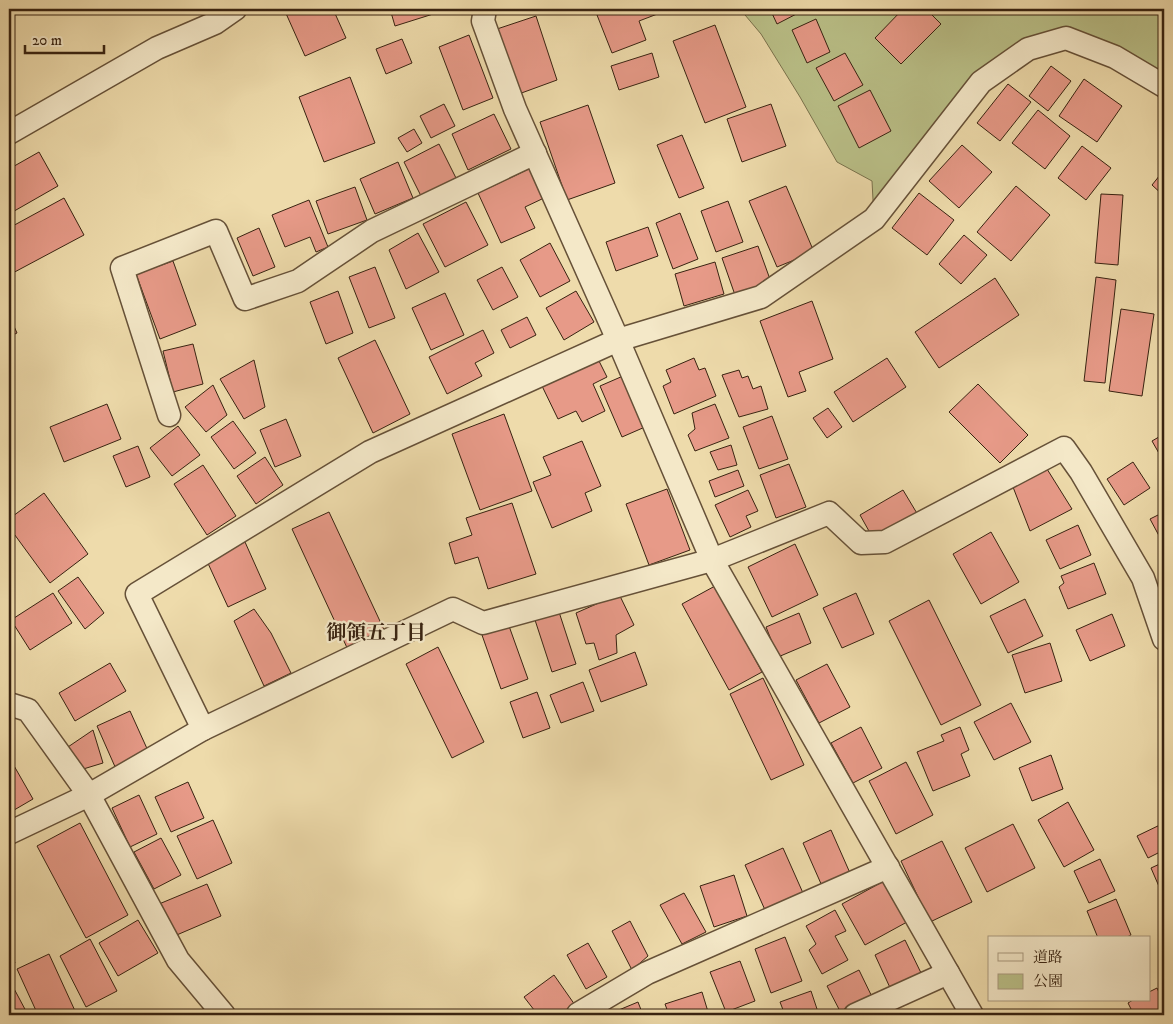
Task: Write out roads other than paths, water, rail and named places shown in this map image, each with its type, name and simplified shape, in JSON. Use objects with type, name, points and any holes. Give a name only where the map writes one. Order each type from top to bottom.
[{"type":"street","points":[[9,133],[157,48],[215,23],[234,9]]},
{"type":"street","points":[[485,9],[483,21],[515,109],[618,340],[712,560],[972,1015]]},
{"type":"street","points":[[204,729],[137,594],[370,452],[618,340],[761,297],[874,219],[981,82],[1028,49],[1066,38],[1115,57],[1164,86]]},
{"type":"street","points":[[169,414],[122,268],[216,231],[244,299],[298,281],[372,231],[535,153]]},
{"type":"street","points":[[9,834],[89,795],[204,729],[453,609],[483,623],[712,560],[829,513],[861,543],[884,542],[1064,448],[1081,472],[1143,578],[1164,639]]},
{"type":"street","points":[[9,704],[28,710],[89,795],[178,960],[224,1015]]},
{"type":"street","points":[[579,1015],[647,973],[888,867]]},
{"type":"street","points":[[855,1015],[948,973]]},
{"type":"district","name":"御領五丁目","points":[[376,632]]}]
